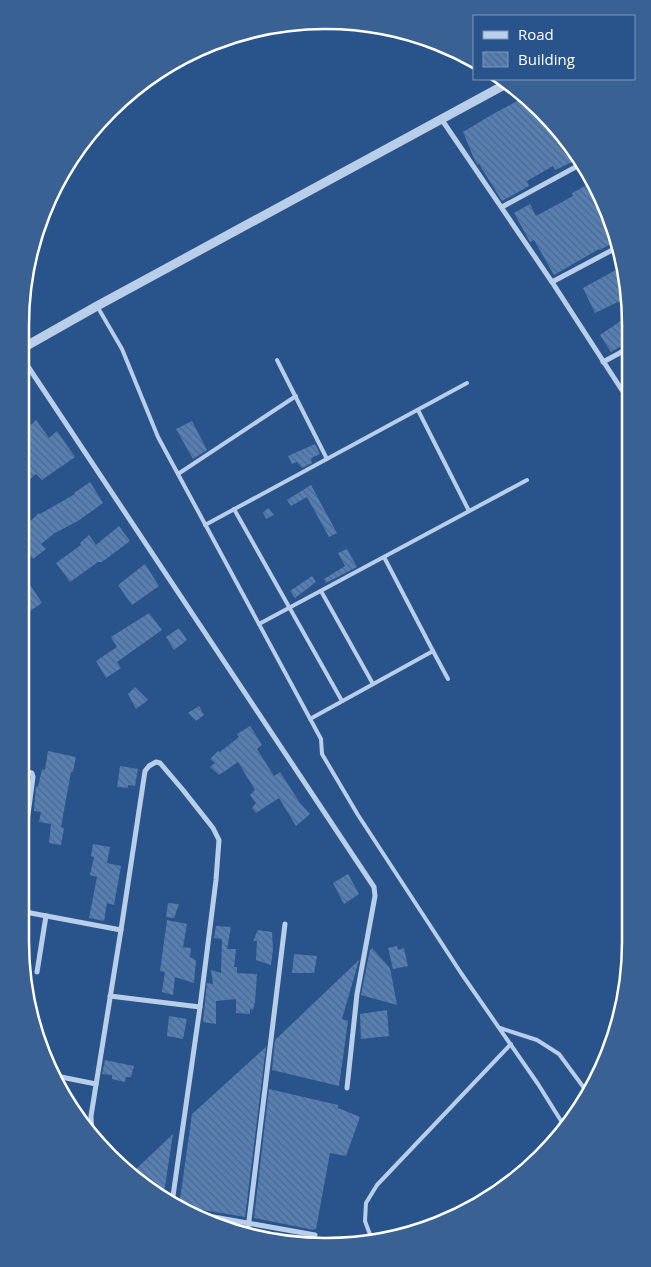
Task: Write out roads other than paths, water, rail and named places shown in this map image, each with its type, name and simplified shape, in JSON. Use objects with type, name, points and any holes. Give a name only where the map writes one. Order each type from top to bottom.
[{"type":"street","points":[[29,344],[501,87]]},
{"type":"street","points":[[442,120],[552,282],[622,390]]},
{"type":"street","points":[[502,207],[576,167]]},
{"type":"street","points":[[552,282],[612,250]]},
{"type":"street","points":[[603,362],[622,351]]},
{"type":"street","points":[[29,368],[374,887],[375,896],[357,994],[347,1088]]},
{"type":"street","points":[[91,1124],[91,1116],[145,771],[156,762],[183,790],[213,828],[219,840],[216,880],[200,1007],[173,1196]]},
{"type":"street","points":[[29,772],[32,773],[33,777],[29,807]]},
{"type":"street","points":[[29,913],[121,930]]},
{"type":"street","points":[[37,972],[46,916]]},
{"type":"street","points":[[249,1228],[285,924]]},
{"type":"street","points":[[110,996],[200,1007]]},
{"type":"street","points":[[61,1077],[96,1084]]},
{"type":"street","points":[[214,1217],[314,1235]]},
{"type":"lane","points":[[97,306],[122,349],[158,437],[321,739],[322,754],[358,815],[461,973],[511,1044],[561,1121]]},
{"type":"lane","points":[[277,360],[327,458]]},
{"type":"lane","points":[[205,525],[467,383]]},
{"type":"lane","points":[[178,474],[296,396]]},
{"type":"lane","points":[[418,410],[469,511]]},
{"type":"lane","points":[[259,624],[526,480]]},
{"type":"lane","points":[[234,509],[342,701]]},
{"type":"lane","points":[[384,557],[448,679]]},
{"type":"lane","points":[[322,591],[373,684]]},
{"type":"lane","points":[[310,719],[433,651]]},
{"type":"lane","points":[[500,1028],[537,1040],[559,1054],[584,1087]]},
{"type":"lane","points":[[370,1235],[365,1221],[366,1202],[377,1185],[511,1044]]}]
